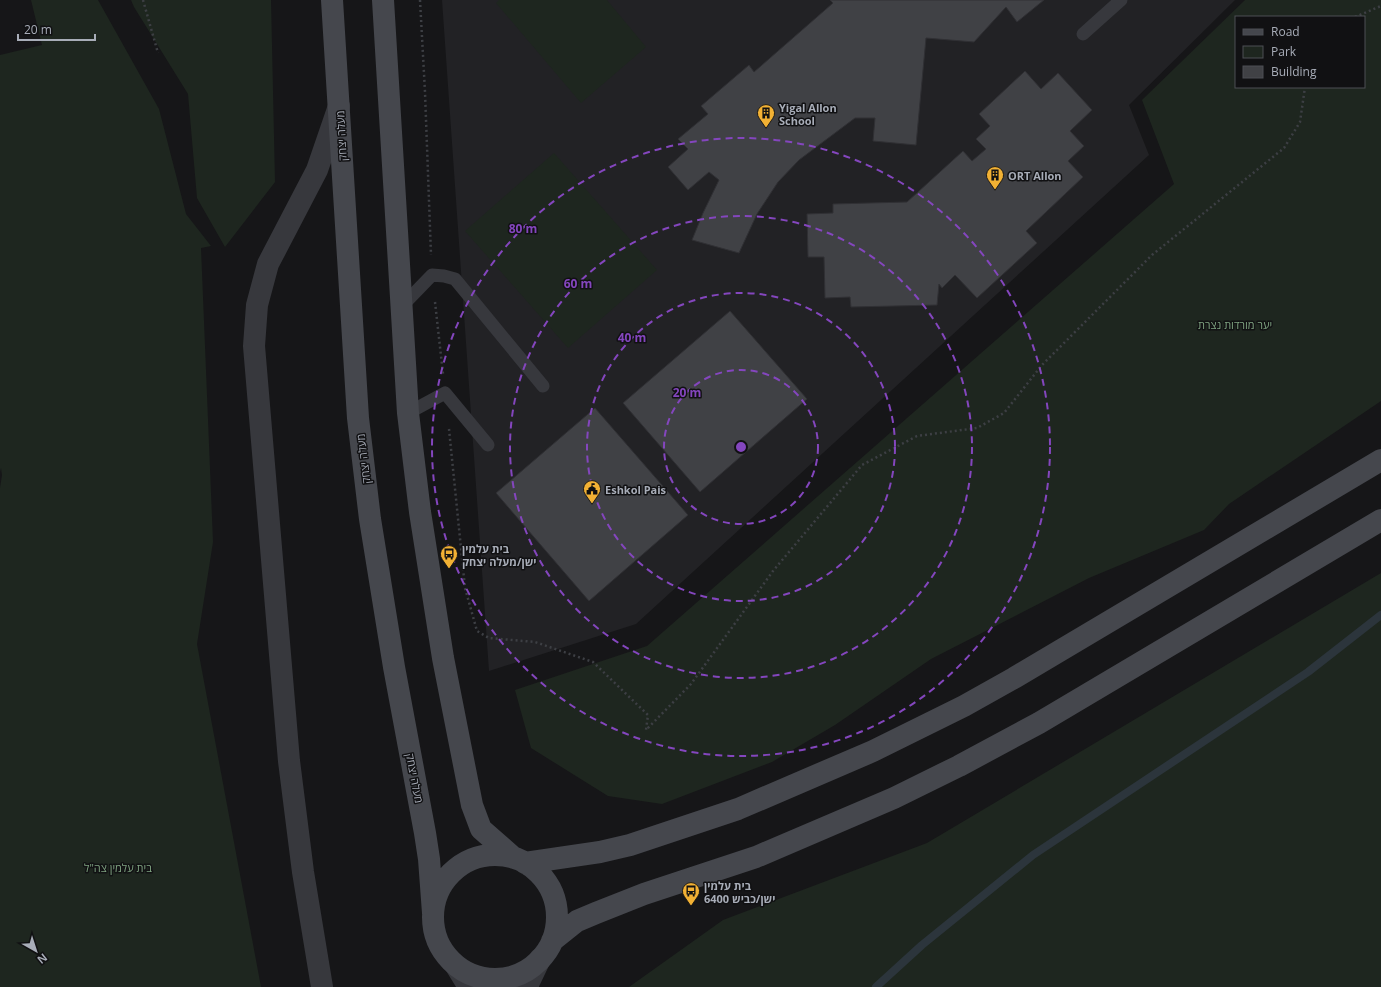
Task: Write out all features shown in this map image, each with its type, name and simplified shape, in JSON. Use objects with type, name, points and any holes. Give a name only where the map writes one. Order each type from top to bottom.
[{"type":"main road","name":"מעלה יצחק","points":[[332,0],[358,418],[370,519],[394,667],[426,833],[433,913]]},
{"type":"main road","points":[[383,0],[408,413],[420,512],[445,666],[472,805],[481,829],[539,874],[550,888],[556,906],[556,924],[552,941]]},
{"type":"main road","points":[[1381,460],[1014,678],[964,706],[873,751],[738,809],[630,845],[600,852],[519,860],[496,855],[477,858],[460,866],[446,879],[437,894],[433,913],[434,933],[443,952],[456,966],[472,975],[490,979],[509,978],[526,971],[540,959],[552,941],[577,922],[596,913],[644,894],[756,857],[894,798],[959,766],[1039,723],[1381,520]]},
{"type":"street","points":[[322,987],[302,864],[289,761],[254,346],[257,304],[268,264],[317,170],[339,106]]},
{"type":"street","points":[[528,987],[540,959]]},
{"type":"street","points":[[456,966],[469,987]]},
{"type":"lane","points":[[1083,34],[1121,0]]},
{"type":"lane","points":[[402,306],[432,275],[455,279],[543,386]]},
{"type":"lane","points":[[408,413],[445,393],[488,445]]},
{"type":"path","points":[[143,0],[158,53]]},
{"type":"path","points":[[420,0],[432,275],[465,588],[477,631],[489,638],[535,642],[593,662],[648,715],[646,730],[691,684],[773,571],[862,465],[917,436],[977,428],[1004,413],[1042,365],[1152,255],[1284,148],[1300,122],[1306,88]]},
{"type":"path","points":[[1357,16],[1381,6]]},
{"type":"shaded area","points":[[442,0],[1235,0],[1129,105],[1149,155],[636,624],[489,671]]},
{"type":"green space","name":"בית עלמין צה\"ל","points":[[31,0],[98,0],[159,109],[186,214],[211,246],[201,248],[213,542],[197,644],[261,987],[0,987],[0,488],[2,475],[1,468],[0,472],[0,55],[42,45]]},
{"type":"green space","points":[[131,0],[271,0],[275,182],[225,247],[197,198],[188,94]]},
{"type":"green space","points":[[499,0],[607,0],[646,47],[581,103],[496,3]]},
{"type":"green space","name":"יער מורדות נצרת","points":[[1245,0],[1381,0],[1381,401],[1229,504],[1204,530],[1089,578],[931,659],[835,725],[772,762],[662,804],[608,796],[531,748],[515,690],[647,646],[1174,184],[1142,100]]},
{"type":"green space","points":[[554,153],[657,270],[568,348],[465,231]]},
{"type":"green space","points":[[1381,573],[1381,987],[629,987],[723,920],[927,843]]},
{"type":"building","name":"Yigal Allon School","points":[[830,0],[1044,0],[1017,22],[1006,7],[974,42],[926,38],[916,145],[873,141],[875,118],[855,118],[799,160],[778,182],[757,214],[739,253],[692,240],[719,180],[709,172],[688,190],[668,167],[688,149],[678,139],[708,114],[701,106],[749,65],[754,72],[833,3]]},
{"type":"building","name":"ORT Allon","points":[[1025,71],[1041,89],[1058,73],[1092,110],[1070,131],[1084,146],[1068,161],[1083,177],[1026,231],[1037,243],[977,298],[955,275],[942,288],[939,284],[937,305],[851,307],[850,297],[825,298],[824,257],[808,257],[807,214],[833,213],[833,204],[907,202],[963,151],[972,161],[986,149],[976,139],[990,126],[979,114]]},
{"type":"building","points":[[730,311],[807,399],[700,492],[623,403]]},
{"type":"building","name":"Eshkol Pais","points":[[595,408],[688,515],[589,601],[496,493]]},
{"type":"waterway","points":[[876,987],[922,945],[1033,855],[1308,672],[1381,615]]},
{"type":"place","name":"Yigal Allon School","points":[[766,128]]},
{"type":"place","name":"ORT Allon","points":[[995,190]]},
{"type":"place","name":"Eshkol Pais","points":[[592,504]]},
{"type":"place","name":"בית עלמין ישן/מעלה יצחק","points":[[449,569]]},
{"type":"place","name":"בית עלמין ישן/כביש 6400","points":[[691,906]]}]
